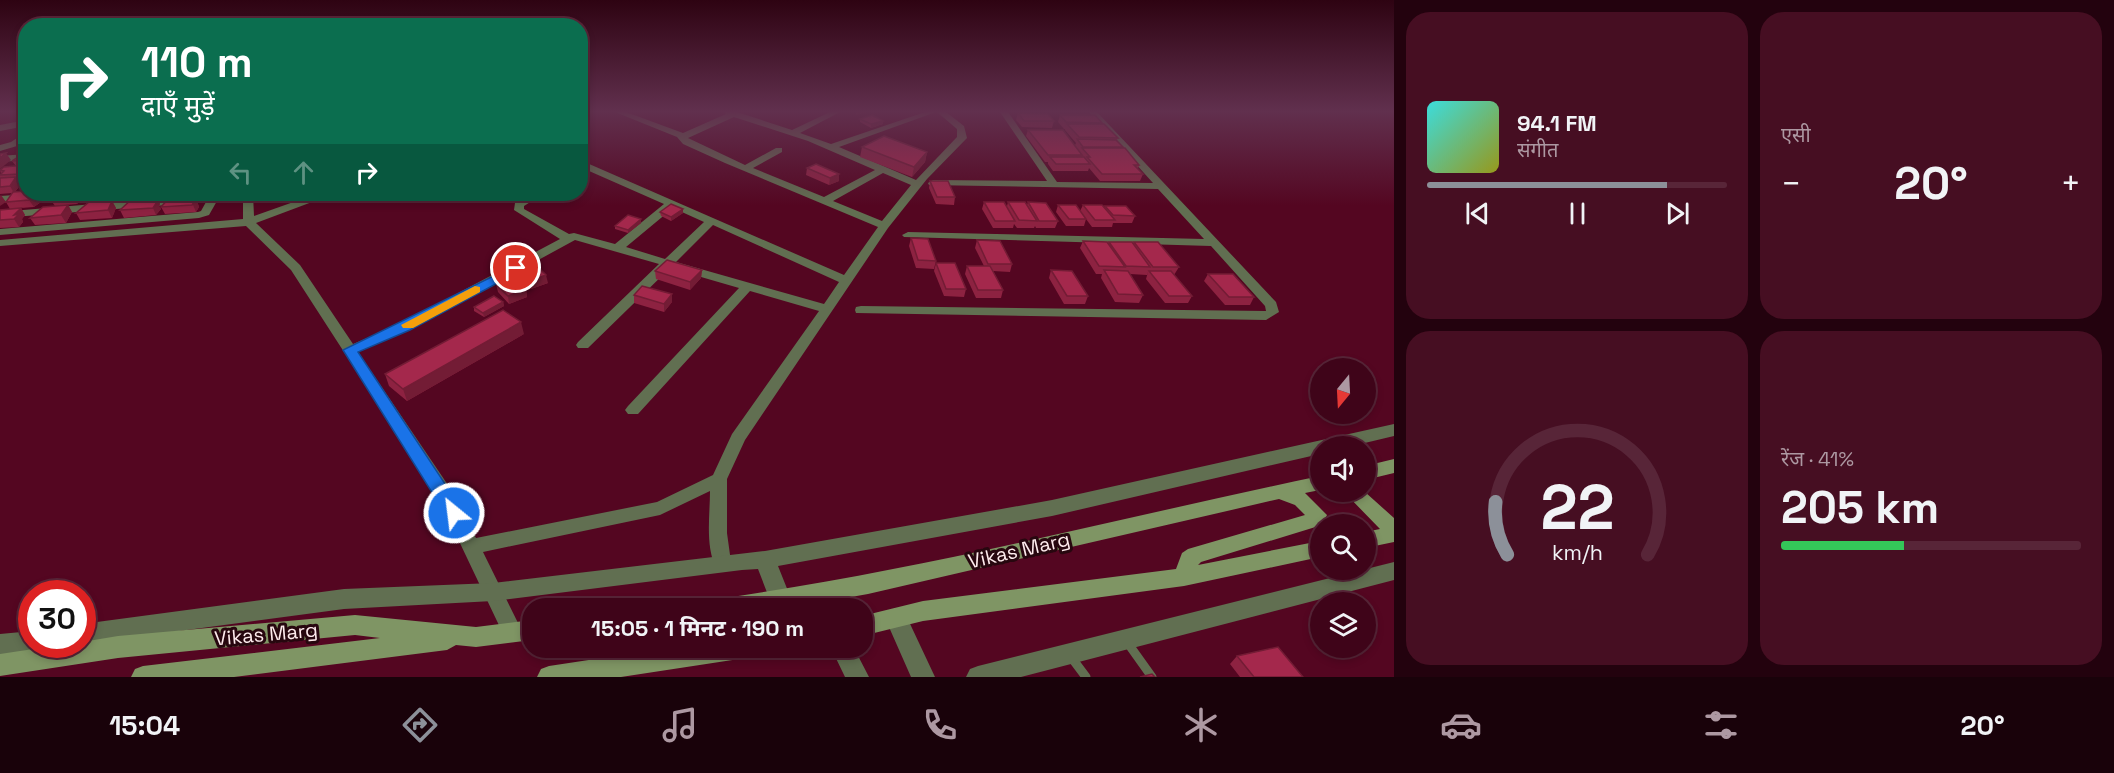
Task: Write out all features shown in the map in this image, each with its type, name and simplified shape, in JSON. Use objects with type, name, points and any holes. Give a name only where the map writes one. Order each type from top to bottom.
[{"type":"main road","points":[[1376,470],[1394,466]]},
{"type":"main road","name":"Vikas Marg","points":[[796,598],[915,574],[1310,485]]},
{"type":"main road","points":[[1184,577],[1187,563],[1195,555],[1315,520],[1317,515],[1307,505],[1279,491]]},
{"type":"main road","points":[[1363,502],[1394,532]]},
{"type":"main road","points":[[1376,537],[1394,532]]},
{"type":"main road","points":[[873,623],[923,611],[1184,577],[1310,551]]},
{"type":"main road","name":"Vikas Marg","points":[[0,665],[118,647],[355,625],[476,637],[522,632]]},
{"type":"main road","points":[[143,677],[476,637]]},
{"type":"main road","points":[[549,677],[673,658]]},
{"type":"street","points":[[0,148],[15,144]]},
{"type":"street","points":[[690,144],[884,226]]},
{"type":"street","points":[[822,144],[922,184],[1161,186]]},
{"type":"street","points":[[831,147],[841,144]]},
{"type":"street","points":[[722,562],[718,533],[719,479],[738,438],[884,226],[957,144]]},
{"type":"street","points":[[1026,144],[1054,184]]},
{"type":"street","points":[[861,310],[1266,316],[1273,312],[1272,305],[1122,144]]},
{"type":"street","points":[[746,168],[778,150]]},
{"type":"street","points":[[0,159],[18,157]]},
{"type":"street","points":[[5,174],[18,162]]},
{"type":"street","points":[[588,167],[846,280]]},
{"type":"street","points":[[823,202],[883,169]]},
{"type":"street","points":[[0,210],[18,193]]},
{"type":"street","points":[[0,199],[18,198]]},
{"type":"street","points":[[21,230],[50,201]]},
{"type":"street","points":[[62,238],[92,201]]},
{"type":"street","points":[[113,222],[131,201]]},
{"type":"street","points":[[0,215],[127,205],[150,201]]},
{"type":"street","points":[[159,218],[171,201]]},
{"type":"street","points":[[0,232],[205,213],[212,201]]},
{"type":"street","points":[[248,201],[249,222],[296,268],[446,496],[493,592],[522,631]]},
{"type":"street","points":[[0,243],[249,222],[305,201]]},
{"type":"street","points":[[526,201],[519,205],[519,210],[568,239]]},
{"type":"street","points":[[618,248],[671,204]]},
{"type":"street","points":[[583,345],[710,222]]},
{"type":"street","points":[[908,235],[1214,243]]},
{"type":"street","points":[[350,350],[405,327],[568,239],[580,236],[667,264],[826,309]]},
{"type":"street","points":[[633,410],[747,287]]},
{"type":"street","points":[[1368,436],[1394,430]]},
{"type":"street","points":[[96,632],[344,599],[493,592],[722,562],[765,560],[1052,508],[1310,449]]},
{"type":"street","points":[[471,547],[660,508],[719,479]]},
{"type":"street","points":[[765,560],[780,598]]},
{"type":"street","points":[[978,677],[1394,571]]},
{"type":"street","points":[[896,618],[922,677]]},
{"type":"street","points":[[0,645],[18,642]]},
{"type":"street","points":[[847,658],[856,677]]},
{"type":"lane","points":[[1125,639],[1152,677]]},
{"type":"lane","points":[[1069,654],[1086,677]]},
{"type":"building","points":[[869,144],[904,144],[927,152],[914,167],[862,147]]},
{"type":"building","points":[[1039,144],[1073,144],[1082,155],[1048,155]]},
{"type":"building","points":[[1080,144],[1120,144],[1123,147],[1083,147]]},
{"type":"building","points":[[1082,148],[1125,148],[1139,165],[1134,165],[1143,174],[1102,174]]},
{"type":"building","points":[[1050,157],[1084,157],[1090,164],[1056,164]]},
{"type":"building","points":[[816,164],[839,174],[830,178],[807,168]]},
{"type":"building","points":[[18,166],[18,174],[0,175],[4,171],[0,170],[4,167]]},
{"type":"building","points":[[16,177],[10,186],[0,187],[0,178]]},
{"type":"building","points":[[930,181],[948,181],[955,197],[937,197]]},
{"type":"building","points":[[13,192],[18,192],[18,201],[6,202]]},
{"type":"building","points":[[112,201],[108,210],[76,213],[89,202]]},
{"type":"building","points":[[130,201],[157,202],[153,208],[120,210]]},
{"type":"building","points":[[166,201],[195,201],[192,205],[161,207]]},
{"type":"building","points":[[984,202],[1004,202],[1015,221],[995,221]]},
{"type":"building","points":[[1008,202],[1025,202],[1037,221],[1019,220]]},
{"type":"building","points":[[1028,202],[1046,203],[1058,221],[1039,221]]},
{"type":"building","points":[[671,204],[683,209],[671,217],[660,212]]},
{"type":"building","points":[[68,205],[61,215],[30,218],[43,207]]},
{"type":"building","points":[[1058,205],[1076,205],[1086,219],[1069,219]]},
{"type":"building","points":[[1083,205],[1102,205],[1115,220],[1095,220]]},
{"type":"building","points":[[1105,206],[1126,206],[1135,216],[1113,215]]},
{"type":"building","points":[[21,208],[14,215],[19,214],[14,219],[0,220],[0,210]]},
{"type":"building","points":[[628,215],[641,219],[628,230],[615,226]]},
{"type":"building","points":[[911,238],[928,239],[936,261],[918,260]]},
{"type":"building","points":[[977,240],[1000,241],[1012,264],[988,264]]},
{"type":"building","points":[[1083,241],[1107,242],[1125,267],[1099,266]]},
{"type":"building","points":[[1109,242],[1132,242],[1150,267],[1126,266]]},
{"type":"building","points":[[1134,242],[1158,242],[1179,267],[1153,267]]},
{"type":"building","points":[[667,260],[702,270],[690,282],[655,271]]},
{"type":"building","points":[[533,262],[546,275],[530,281],[516,268]]},
{"type":"building","points":[[936,263],[955,263],[966,289],[946,289]]},
{"type":"building","points":[[967,266],[990,266],[1003,290],[978,290]]},
{"type":"building","points":[[1051,270],[1072,271],[1088,296],[1067,296]]},
{"type":"building","points":[[1104,270],[1128,271],[1143,295],[1118,294]]},
{"type":"building","points":[[1149,271],[1171,271],[1192,296],[1169,296]]},
{"type":"building","points":[[1208,274],[1233,274],[1254,297],[1229,297]]},
{"type":"building","points":[[514,277],[526,289],[508,296],[496,284]]},
{"type":"building","points":[[642,286],[672,294],[664,304],[634,295]]},
{"type":"building","points":[[494,296],[503,302],[483,313],[474,307]]},
{"type":"building","points":[[503,310],[521,322],[403,389],[385,374]]},
{"type":"building","points":[[1278,647],[1303,677],[1254,677],[1237,656]]},
{"type":"slow traffic","points":[[408,325],[475,290]]},
{"type":"route","points":[[454,513],[446,496],[350,350],[405,327],[516,268]]}]
